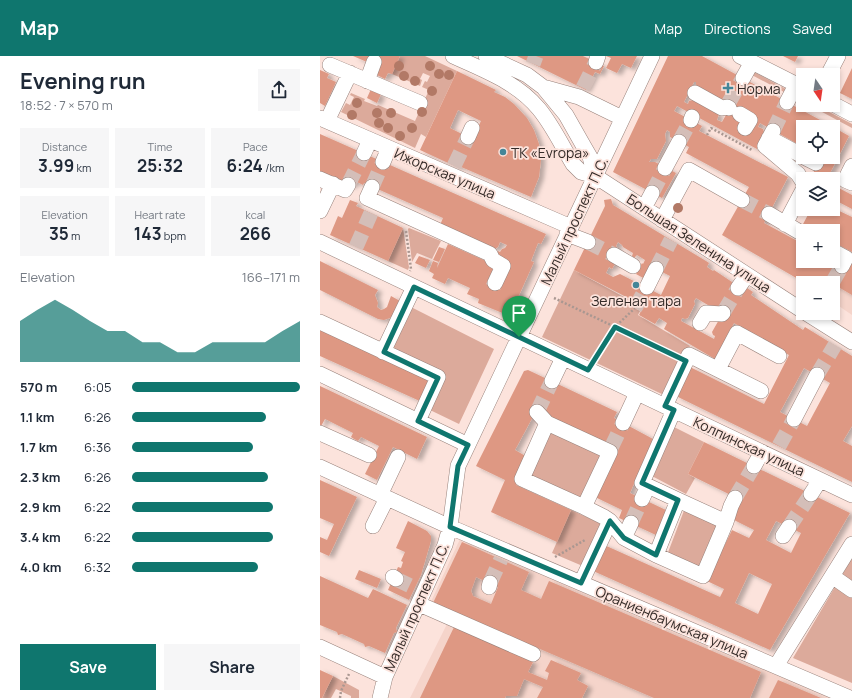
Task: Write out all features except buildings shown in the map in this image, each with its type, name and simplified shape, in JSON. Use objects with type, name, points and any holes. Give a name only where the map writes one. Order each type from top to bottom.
[{"type":"street","name":"Большая Зеленина улица","points":[[453,56],[498,77],[524,93],[539,109],[573,164],[581,172],[594,176],[644,208],[671,229],[796,305]]},
{"type":"street","points":[[486,56],[530,69],[566,115],[590,157],[594,176]]},
{"type":"street","name":"Малый проспект П.С.","points":[[380,698],[385,677],[420,595],[445,545],[450,527],[458,466],[652,56]]},
{"type":"street","points":[[832,68],[838,56]]},
{"type":"street","points":[[743,78],[746,59],[796,85]]},
{"type":"street","points":[[367,81],[374,62]]},
{"type":"street","points":[[330,65],[420,103]]},
{"type":"street","points":[[323,119],[350,73]]},
{"type":"street","points":[[544,87],[581,93],[622,118]]},
{"type":"street","points":[[787,102],[796,92]]},
{"type":"street","points":[[695,93],[722,108],[734,112]]},
{"type":"street","points":[[840,108],[852,114]]},
{"type":"street","name":"Ижорская улица","points":[[323,119],[367,147],[386,155],[452,170],[569,230],[588,242]]},
{"type":"street","points":[[769,138],[796,153]]},
{"type":"street","points":[[769,138],[796,172]]},
{"type":"street","points":[[665,168],[679,142]]},
{"type":"street","points":[[852,166],[845,180],[852,183]]},
{"type":"street","points":[[671,229],[689,170],[742,200]]},
{"type":"street","points":[[320,211],[326,181],[345,190],[348,184]]},
{"type":"street","points":[[372,187],[367,198],[374,208],[410,218],[490,254],[493,260],[503,266],[495,283]]},
{"type":"street","points":[[644,208],[652,193]]},
{"type":"street","points":[[785,224],[796,203]]},
{"type":"street","points":[[769,214],[796,230]]},
{"type":"street","name":"Колпинская улица","points":[[320,242],[354,252],[412,280],[519,337],[669,408],[771,452],[820,480],[852,495]]},
{"type":"street","points":[[614,255],[633,266]]},
{"type":"street","points":[[840,255],[846,258],[842,266]]},
{"type":"street","points":[[647,287],[656,269]]},
{"type":"street","points":[[738,288],[747,275]]},
{"type":"street","points":[[384,352],[412,280]]},
{"type":"street","points":[[700,323],[706,313],[723,313]]},
{"type":"street","name":"Большая Зеленина улица","points":[[817,320],[843,341]]},
{"type":"street","points":[[320,322],[438,378],[418,421]]},
{"type":"street","points":[[718,369],[737,333],[779,356]]},
{"type":"street","points":[[726,522],[678,500],[645,492],[642,483],[689,355],[761,391]]},
{"type":"street","points":[[552,381],[563,358]]},
{"type":"street","points":[[320,374],[468,445]]},
{"type":"street","points":[[794,419],[817,375]]},
{"type":"street","points":[[623,423],[637,393]]},
{"type":"street","points":[[584,507],[610,450],[542,418],[522,479],[604,517],[610,521],[624,538],[656,555],[704,576],[731,506],[736,498]]},
{"type":"street","points":[[320,433],[369,455]]},
{"type":"street","points":[[754,466],[771,452]]},
{"type":"street","points":[[373,526],[398,457]]},
{"type":"street","name":"Ораниенбаумская улица","points":[[321,471],[384,496],[450,527],[503,555],[581,583],[850,698]]},
{"type":"street","points":[[811,494],[820,480]]},
{"type":"street","points":[[656,555],[678,500]]},
{"type":"street","points":[[581,583],[610,521]]},
{"type":"street","points":[[624,538],[631,523]]},
{"type":"street","points":[[776,666],[851,547]]},
{"type":"street","points":[[832,576],[852,590]]},
{"type":"street","points":[[420,595],[533,654]]},
{"type":"street","points":[[320,647],[385,677]]},
{"type":"path","points":[[707,135],[711,128],[758,153],[769,138]]},
{"type":"path","points":[[410,218],[406,228],[412,280]]},
{"type":"path","points":[[554,298],[686,361]]},
{"type":"path","points":[[588,370],[615,327],[635,308]]},
{"type":"path","points":[[340,698],[341,691],[350,672]]},
{"type":"shaded area","points":[[400,56],[425,56],[457,71],[426,137],[421,134],[415,148],[341,112],[346,103],[350,105],[354,97],[350,95],[351,93],[365,99],[364,101],[377,106],[378,105],[415,121],[429,90],[422,87],[430,76],[423,73],[420,79],[422,80],[420,86],[392,74]]},
{"type":"shaded area","points":[[752,71],[786,89],[784,92],[750,74]]},
{"type":"shaded area","points":[[822,112],[829,112],[852,124],[852,128],[840,122],[840,120],[837,120]]},
{"type":"shaded area","points":[[403,228],[409,267],[408,270],[388,261]]},
{"type":"shaded area","points":[[409,228],[441,241],[432,259],[417,253],[412,262]]},
{"type":"shaded area","points":[[852,254],[852,315],[840,307],[840,276]]},
{"type":"shaded area","points":[[574,270],[633,302],[630,306],[640,311],[638,315],[690,346],[666,396],[542,337]]},
{"type":"shaded area","points":[[409,306],[494,349],[459,424],[430,410],[389,349]]},
{"type":"shaded area","points":[[672,426],[704,442],[688,474],[695,478],[686,494],[650,475]]},
{"type":"shaded area","points":[[549,431],[602,455],[581,500],[529,477]]},
{"type":"shaded area","points":[[685,508],[719,525],[701,569],[667,555]]},
{"type":"shaded area","points":[[571,510],[604,525],[585,567],[552,553]]},
{"type":"shaded area","points":[[460,539],[835,698],[410,698],[450,618],[428,608]]},
{"type":"shaded area","points":[[852,558],[852,683],[793,658]]},
{"type":"shaded area","points":[[333,676],[359,690],[359,698],[351,698],[351,696],[336,689],[331,698],[322,698]]},
{"type":"tunnel","points":[[533,64],[536,56]]},
{"type":"tunnel","points":[[583,88],[596,62]]},
{"type":"tunnel","points":[[728,104],[743,78]]},
{"type":"tunnel","points":[[773,131],[787,102]]},
{"type":"tunnel","points":[[679,142],[691,120]]},
{"type":"tunnel","points":[[454,166],[468,137]]},
{"type":"tunnel","points":[[348,185],[364,153]]},
{"type":"tunnel","points":[[372,187],[383,162]]},
{"type":"tunnel","points":[[652,193],[665,168]]},
{"type":"tunnel","points":[[742,200],[769,214]]},
{"type":"tunnel","points":[[356,247],[371,213]]},
{"type":"tunnel","points":[[656,269],[671,240]]},
{"type":"tunnel","points":[[588,242],[614,255]]},
{"type":"tunnel","points":[[836,276],[842,266]]},
{"type":"tunnel","points":[[635,308],[647,287]]},
{"type":"tunnel","points":[[723,313],[738,288]]},
{"type":"tunnel","points":[[817,375],[835,345]]},
{"type":"tunnel","points":[[537,412],[552,381]]},
{"type":"tunnel","points":[[779,446],[794,419]]},
{"type":"tunnel","points":[[611,448],[623,423]]},
{"type":"tunnel","points":[[735,498],[754,466]]},
{"type":"tunnel","points":[[789,527],[811,494]]},
{"type":"tunnel","points":[[631,523],[642,499]]},
{"type":"tunnel","points":[[490,583],[501,559]]},
{"type":"tunnel","points":[[396,579],[415,588]]},
{"type":"place","name":"Норма","points":[[728,88]]},
{"type":"place","name":"ТК «Evropa»","points":[[503,152]]},
{"type":"place","name":"Зеленая тара","points":[[636,285]]},
{"type":"route","points":[[414,287],[519,337],[588,370],[615,327],[686,361],[665,406],[674,410],[642,483],[678,500],[656,555],[624,538],[610,521],[581,583],[450,527],[458,466],[468,445],[418,421],[438,378],[384,352],[414,287]]}]
